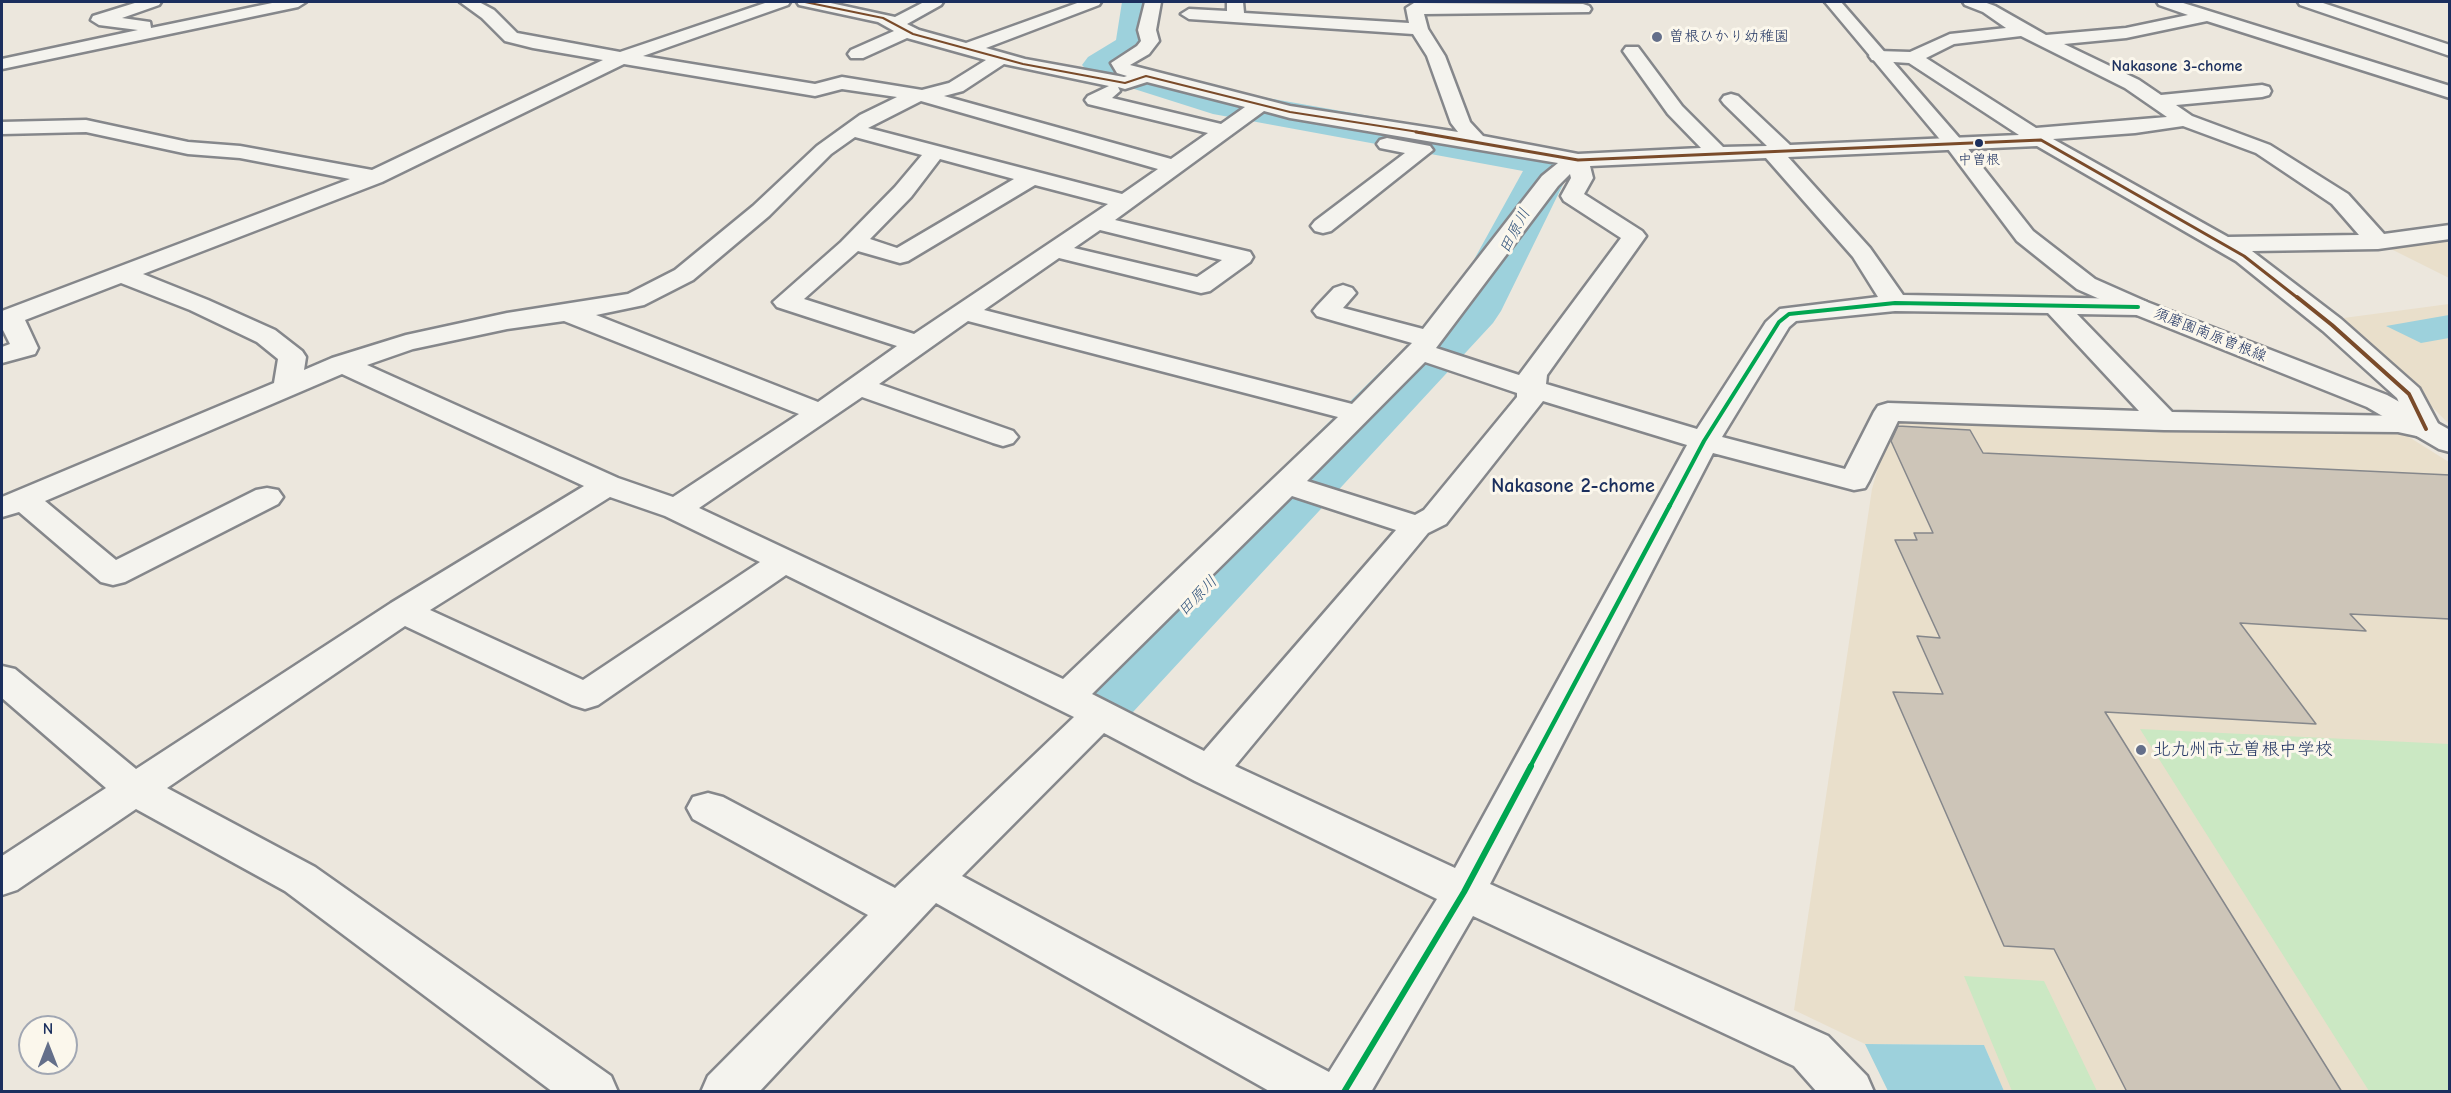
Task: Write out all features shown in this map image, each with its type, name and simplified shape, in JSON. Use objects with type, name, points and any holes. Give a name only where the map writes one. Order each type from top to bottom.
[{"type":"street","points":[[153,2],[99,20],[145,26],[217,2]]},
{"type":"street","points":[[2,64],[298,2]]},
{"type":"street","points":[[468,2],[488,14],[511,37],[533,43],[815,90],[842,83],[920,95],[1175,166]]},
{"type":"street","points":[[2,355],[25,348],[6,319],[374,177],[623,57],[782,2]]},
{"type":"street","points":[[805,2],[883,18],[902,28],[1001,58],[1125,83]]},
{"type":"street","points":[[857,54],[893,36],[935,2]]},
{"type":"street","points":[[966,49],[1093,2]]},
{"type":"street","points":[[1153,2],[1147,30],[1150,41],[1143,50],[1120,63],[1122,69],[1252,111],[1430,143],[1476,141],[1578,160],[1954,145],[2185,120]]},
{"type":"street","name":"須磨園南原曽根線","points":[[1833,2],[1954,145],[2025,236],[2086,284],[2138,307],[2377,401],[2438,436]]},
{"type":"street","points":[[1971,2],[1989,9],[2042,41],[2132,84],[2185,120],[2263,149],[2340,199],[2378,242]]},
{"type":"street","points":[[2165,2],[2450,92]]},
{"type":"street","points":[[2306,2],[2450,51]]},
{"type":"street","points":[[1476,141],[1461,123],[1436,56],[1419,29],[1414,5],[1583,9]]},
{"type":"street","points":[[1189,14],[1235,9],[1419,29]]},
{"type":"street","points":[[2042,41],[2127,33],[2209,16]]},
{"type":"street","points":[[1913,58],[1950,39],[2023,31]]},
{"type":"street","points":[[2406,35],[2450,32]]},
{"type":"street","points":[[1632,51],[1675,110],[1718,154]]},
{"type":"street","points":[[1878,56],[1913,58],[2036,137],[2244,256],[2332,325],[2409,394],[2438,436]]},
{"type":"street","points":[[13,504],[342,364],[406,343],[507,321],[567,313],[635,300],[684,275],[761,212],[824,150],[867,119],[920,95],[956,87],[1001,58]]},
{"type":"street","points":[[1146,76],[1125,83],[1095,100],[1224,131]]},
{"type":"street","points":[[2157,101],[2262,91]]},
{"type":"street","points":[[1731,100],[1778,151],[1862,254],[1895,303]]},
{"type":"street","points":[[676,509],[821,413],[916,344],[1126,202],[1252,111]]},
{"type":"street","points":[[2,144],[53,126]]},
{"type":"street","points":[[2,128],[86,126],[188,148],[240,152],[374,177]]},
{"type":"street","points":[[852,130],[1126,202]]},
{"type":"street","points":[[1323,226],[1430,143]]},
{"type":"street","points":[[916,344],[786,302],[854,242],[903,192],[935,152]]},
{"type":"street","points":[[726,1092],[916,896],[1083,705],[1286,484],[1424,345],[1550,181],[1561,170],[1578,160]]},
{"type":"street","points":[[1209,771],[1417,526],[1435,517],[1531,398],[1533,375],[1634,236],[1572,196],[1582,177],[1578,160]]},
{"type":"street","points":[[854,242],[900,256],[1033,177]]},
{"type":"street","points":[[1054,250],[1201,286],[1241,257],[1094,222]]},
{"type":"street","points":[[2222,244],[2378,242],[2450,232]]},
{"type":"street","points":[[120,274],[199,305],[266,336],[292,357],[286,388]]},
{"type":"street","points":[[1343,293],[1326,311],[1424,345],[1532,389],[1704,441],[1854,481],[1888,412],[2164,421],[2398,423],[2438,436]]},
{"type":"street","points":[[1344,1092],[1464,892],[1704,441],[1779,322],[1789,314],[1895,303],[2138,307]]},
{"type":"street","points":[[2056,307],[2164,421]]},
{"type":"street","points":[[963,312],[1358,414]]},
{"type":"street","points":[[567,313],[821,413]]},
{"type":"street","points":[[342,364],[607,485],[676,509],[1083,705],[1209,771],[1464,892],[1810,1051],[1849,1092]]},
{"type":"street","points":[[858,386],[1004,437]]},
{"type":"street","points":[[1286,484],[1417,526]]},
{"type":"street","points":[[2,879],[403,611],[607,485]]},
{"type":"street","points":[[13,504],[113,575],[267,497]]},
{"type":"street","points":[[403,611],[585,696],[785,561]]},
{"type":"street","points":[[2,678],[134,789],[300,879],[593,1092]]},
{"type":"street","points":[[708,808],[916,896],[1318,1092]]},
{"type":"shaded area","points":[[2449,235],[2449,278],[2385,246]]},
{"type":"shaded area","points":[[2449,304],[2449,424],[2381,356],[2336,319]]},
{"type":"shaded area","name":"北九州市立曽根中学校","points":[[1893,415],[2278,431],[2396,429],[2449,462],[2449,1091],[2004,1091],[1984,1045],[1865,1044],[1794,1010],[1872,489]]},
{"type":"green space","points":[[2140,729],[2449,744],[2449,1091],[2369,1091]]},
{"type":"green space","points":[[1964,976],[2044,981],[2097,1091],[2012,1091]]},
{"type":"water","points":[[2449,315],[2449,338],[2421,343],[2386,326]]},
{"type":"water","points":[[1865,1044],[1984,1045],[2004,1091],[1888,1091]]},
{"type":"building","points":[[1898,426],[1970,430],[1983,453],[2450,475],[2450,619],[2350,614],[2366,631],[2240,623],[2316,724],[2105,712],[2342,1092],[2127,1092],[2054,949],[2004,946],[1893,692],[1943,694],[1917,636],[1940,638],[1895,540],[1917,540],[1914,533],[1933,533],[1891,441]]},
{"type":"waterway","name":"田原川","points":[[1104,692],[1473,311],[1551,162],[1213,101],[1136,76],[1109,71],[1102,65],[1134,45],[1139,2]]},
{"type":"transit line","points":[[805,2],[883,18],[913,34],[1023,64],[1125,83],[1146,76],[1290,112],[1476,141],[1578,160],[2041,140],[2244,256],[2332,325],[2409,394],[2426,429]]},
{"type":"transit line","points":[[1344,1092],[1464,892],[1704,441],[1779,322],[1789,314],[1895,303],[2138,307]]},
{"type":"place","name":"曽根ひかり幼稚園","points":[[1657,37]]},
{"type":"place","name":"中曽根","points":[[1979,143]]},
{"type":"place","name":"北九州市立曽根中学校","points":[[2141,750]]},
{"type":"district","name":"Nakasone 3-chome","points":[[2177,66]]},
{"type":"district","name":"Nakasone 2-chome","points":[[1573,486]]}]
